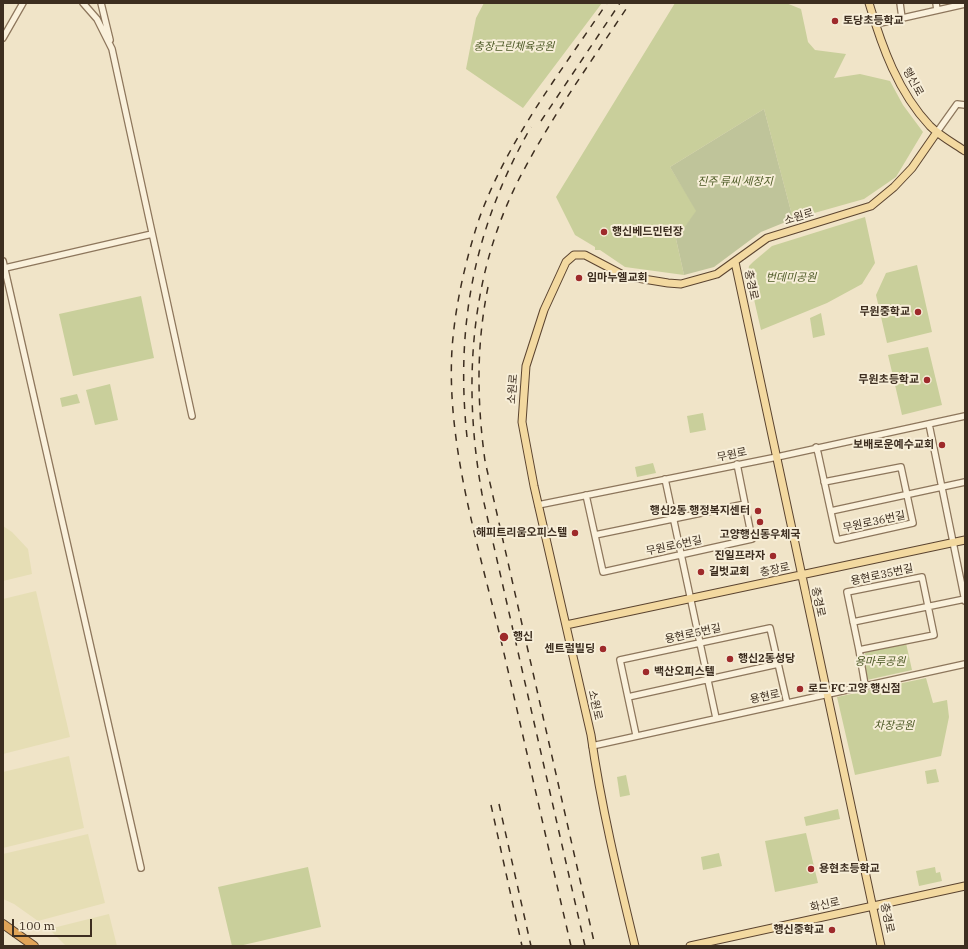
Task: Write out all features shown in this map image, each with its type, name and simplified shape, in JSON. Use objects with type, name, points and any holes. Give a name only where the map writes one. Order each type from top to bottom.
[{"type":"highway","points":[[3,924],[34,946]]},
{"type":"highway","points":[[3,930],[27,946]]},
{"type":"main road","name":"행신로","points":[[869,3],[898,79],[909,100],[937,132],[965,151]]},
{"type":"main road","name":"소원로","points":[[635,946],[613,858],[592,746],[538,505],[522,422],[526,366],[544,310],[569,258],[579,254],[585,255],[625,276],[681,284],[717,274],[768,238],[871,206],[894,188],[912,168],[937,132]]},
{"type":"main road","name":"충경로","points":[[735,262],[881,946]]},
{"type":"main road","name":"충장로","points":[[566,625],[965,540]]},
{"type":"main road","name":"화신로","points":[[690,946],[965,886]]},
{"type":"street","points":[[3,38],[23,3]]},
{"type":"street","points":[[82,3],[97,19],[112,49]]},
{"type":"street","points":[[101,3],[192,416]]},
{"type":"street","points":[[900,3],[902,18]]},
{"type":"street","points":[[936,3],[937,10]]},
{"type":"street","points":[[876,24],[965,4]]},
{"type":"street","points":[[937,132],[957,104],[965,105]]},
{"type":"street","points":[[4,268],[152,234]]},
{"type":"street","points":[[3,261],[141,868]]},
{"type":"street","name":"무원로","points":[[538,505],[777,457],[816,447],[965,416]]},
{"type":"street","points":[[852,622],[965,599],[929,424]]},
{"type":"street","name":"무원로36번길","points":[[816,447],[837,540],[913,524],[901,467],[824,482]]},
{"type":"street","name":"무원로6번길","points":[[586,495],[603,572],[752,539],[737,464]]},
{"type":"street","points":[[665,479],[716,718]]},
{"type":"street","name":"무원로36번길","points":[[830,511],[907,493],[965,482]]},
{"type":"street","points":[[594,535],[745,504]]},
{"type":"street","name":"용현로35번길","points":[[859,650],[934,635],[922,576],[847,592],[865,686]]},
{"type":"street","name":"용현로5번길","points":[[636,735],[620,660],[770,628],[787,703]]},
{"type":"street","points":[[628,697],[778,664]]},
{"type":"street","name":"용현로","points":[[592,746],[636,735],[965,664]]},
{"type":"shaded area","points":[[3,526],[12,532],[28,549],[32,574],[3,581]]},
{"type":"shaded area","points":[[36,591],[70,737],[3,754],[3,599]]},
{"type":"shaded area","points":[[69,756],[84,828],[3,848],[3,772]]},
{"type":"shaded area","points":[[88,834],[105,903],[38,921],[14,904],[3,899],[3,854]]},
{"type":"shaded area","points":[[109,914],[117,946],[66,946],[49,929]]},
{"type":"green space","name":"충장근린체육공원","points":[[484,3],[602,3],[523,108],[466,69],[476,18]]},
{"type":"green space","points":[[675,3],[786,3],[801,9],[808,42],[815,50],[846,54],[834,78],[860,74],[890,81],[903,105],[923,132],[896,177],[864,199],[793,219],[764,109],[670,167],[697,211],[676,239],[684,275],[625,267],[600,250],[595,250],[595,247],[575,235],[556,197]]},
{"type":"green space","name":"진주 류씨 세장지","points":[[764,109],[793,219],[761,232],[714,267],[684,275],[676,239],[696,211],[670,167]]},
{"type":"green space","name":"번데미공원","points":[[865,217],[875,263],[862,284],[827,303],[761,330],[748,273],[749,266],[772,246]]},
{"type":"green space","points":[[917,265],[932,332],[887,343],[876,295],[886,273]]},
{"type":"green space","points":[[141,296],[154,358],[73,376],[59,314]]},
{"type":"green space","points":[[821,313],[825,335],[813,338],[810,318]]},
{"type":"green space","points":[[928,347],[942,405],[902,415],[888,355]]},
{"type":"green space","points":[[110,384],[118,420],[95,425],[86,390]]},
{"type":"green space","points":[[77,394],[80,403],[62,407],[60,398]]},
{"type":"green space","points":[[703,413],[706,430],[690,433],[687,416]]},
{"type":"green space","points":[[653,463],[656,473],[637,477],[635,467]]},
{"type":"green space","name":"용마루공원","points":[[906,643],[912,670],[867,680],[862,656],[870,649]]},
{"type":"green space","name":"차장공원","points":[[926,678],[933,703],[947,700],[949,717],[941,756],[855,775],[837,697]]},
{"type":"green space","points":[[936,769],[939,782],[927,784],[925,771]]},
{"type":"green space","points":[[626,775],[630,795],[620,797],[617,777]]},
{"type":"green space","points":[[838,809],[840,819],[806,826],[804,817]]},
{"type":"green space","points":[[806,833],[818,883],[775,892],[765,841]]},
{"type":"green space","points":[[719,853],[722,866],[703,870],[701,857]]},
{"type":"green space","points":[[308,867],[321,927],[239,946],[232,946],[218,887]]},
{"type":"green space","points":[[935,867],[936,873],[940,872],[942,881],[919,886],[916,871]]},
{"type":"railway","points":[[571,946],[503,649],[467,500],[454,425],[452,349],[458,301],[465,269],[478,222],[490,192],[503,164],[535,109],[607,3]]},
{"type":"railway","points":[[541,121],[620,3]]},
{"type":"railway","points":[[585,946],[482,494],[476,454],[472,375],[474,336],[480,296],[489,258],[501,220],[529,160],[571,92],[630,3]]},
{"type":"railway","points":[[467,437],[464,395],[464,355],[467,315],[474,276],[483,238],[496,201],[512,164],[531,127]]},
{"type":"railway","points":[[488,287],[481,331],[479,374],[480,417],[485,461],[595,946]]},
{"type":"railway","points":[[499,804],[531,946]]},
{"type":"railway","points":[[491,805],[522,946]]},
{"type":"place","name":"토당초등학교","points":[[835,21]]},
{"type":"place","name":"행신베드민턴장","points":[[604,232]]},
{"type":"place","name":"임마누엘교회","points":[[579,278]]},
{"type":"place","name":"무원중학교","points":[[918,312]]},
{"type":"place","name":"무원초등학교","points":[[927,380]]},
{"type":"place","name":"보배로운예수교회","points":[[942,445]]},
{"type":"place","name":"행신2동 행정복지센터","points":[[758,511]]},
{"type":"place","name":"고양행신동우체국","points":[[760,522]]},
{"type":"place","name":"해피트리움오피스텔","points":[[575,533]]},
{"type":"place","name":"진일프라자","points":[[773,556]]},
{"type":"place","name":"길벗교회","points":[[701,572]]},
{"type":"place","name":"행신","points":[[504,637]]},
{"type":"place","name":"센트럴빌딩","points":[[603,649]]},
{"type":"place","name":"행신2동성당","points":[[730,659]]},
{"type":"place","name":"백산오피스텔","points":[[646,672]]},
{"type":"place","name":"로드 FC 고양 행신점","points":[[800,689]]},
{"type":"place","name":"용현초등학교","points":[[811,869]]},
{"type":"place","name":"행신중학교","points":[[832,930]]}]
